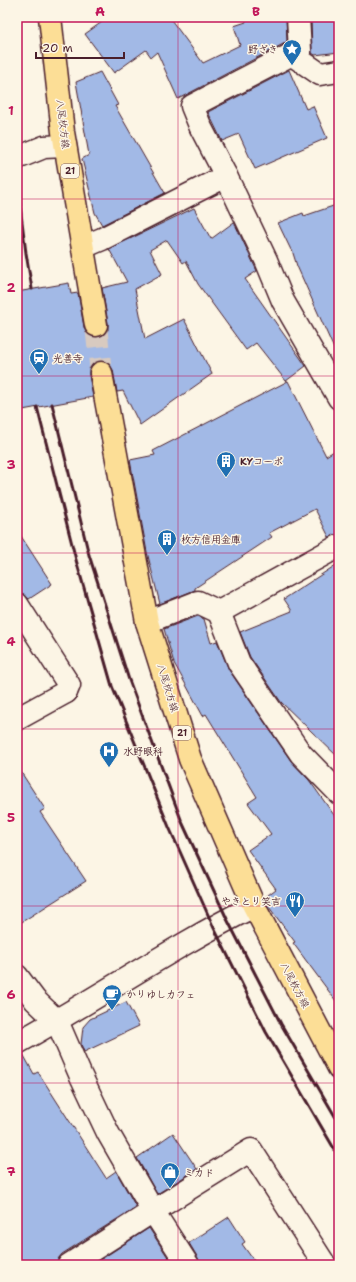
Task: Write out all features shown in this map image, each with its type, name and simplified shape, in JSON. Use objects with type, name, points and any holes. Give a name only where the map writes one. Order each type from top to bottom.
[{"type":"main road","name":"八尾枚方線","points":[[50,17],[65,146],[96,325]]},
{"type":"main road","name":"八尾枚方線","points":[[101,373],[147,622],[190,759],[254,906],[339,1067]]},
{"type":"street","points":[[298,17],[300,50],[192,106],[201,128],[226,176],[283,301],[339,398]]},
{"type":"street","points":[[291,54],[320,74],[339,71]]},
{"type":"street","points":[[17,158],[44,147],[65,146]]},
{"type":"street","points":[[83,247],[102,239],[226,176]]},
{"type":"street","points":[[219,612],[339,546]]},
{"type":"street","points":[[147,622],[198,602],[219,612],[239,664],[301,754],[339,793]]},
{"type":"street","points":[[17,604],[69,685],[66,692],[17,719]]},
{"type":"street","points":[[17,1043],[57,1021],[213,926],[254,906]]},
{"type":"street","points":[[17,976],[35,1000],[57,1021],[108,1133],[153,1210],[188,1265]]},
{"type":"street","points":[[69,1265],[153,1210],[250,1150],[325,1265]]},
{"type":"building","points":[[109,17],[169,17],[203,63],[240,45],[234,26],[246,22],[245,17],[286,17],[287,42],[178,99],[157,52],[151,57],[146,50],[114,73],[85,34]]},
{"type":"building","points":[[311,17],[339,17],[339,52],[315,55],[312,53]]},
{"type":"building","points":[[289,70],[306,109],[313,106],[327,138],[255,169],[239,134],[222,141],[208,112]]},
{"type":"building","points":[[100,72],[118,105],[115,106],[165,193],[102,225],[95,213],[82,159],[89,155],[76,82]]},
{"type":"building","points":[[339,204],[339,360],[297,266],[292,250],[278,223],[303,213],[304,216]]},
{"type":"building","points":[[194,208],[211,239],[234,222],[257,271],[245,279],[306,366],[286,381],[256,343],[246,350],[198,284],[186,261],[183,263],[167,240],[150,250],[162,274],[135,289],[145,339],[184,319],[212,374],[140,425],[123,391],[117,392],[113,370],[105,361],[93,363],[89,369],[93,397],[17,411],[17,292],[69,283],[71,294],[78,293],[86,333],[92,337],[104,335],[108,330],[108,323],[102,288],[127,282],[109,249]]},
{"type":"building","points":[[288,381],[326,456],[339,448],[339,534],[329,537],[315,509],[269,533],[272,537],[195,588],[195,590],[160,604],[147,552],[130,460],[155,455],[153,451]]},
{"type":"building","points":[[17,530],[52,584],[29,599],[22,593],[17,585]]},
{"type":"building","points":[[339,563],[339,758],[281,702],[250,657],[240,632],[292,611],[284,599]]},
{"type":"building","points":[[198,616],[204,619],[211,643],[217,641],[229,670],[291,761],[309,780],[339,822],[339,1005],[293,943],[295,942],[265,901],[264,898],[276,889],[248,850],[271,834],[248,803],[257,797],[206,714],[203,716],[174,663],[164,629]]},
{"type":"building","points":[[17,766],[45,809],[40,812],[86,881],[17,925]]},
{"type":"building","points":[[126,1002],[139,1026],[84,1052],[81,1044],[83,1027],[90,1019]]},
{"type":"building","points":[[23,1054],[34,1074],[38,1072],[106,1178],[116,1171],[136,1207],[62,1254],[58,1259],[57,1265],[23,1265],[17,1257],[17,1055]]},
{"type":"building","points":[[173,1133],[197,1169],[157,1194],[137,1158]]},
{"type":"building","points":[[229,1217],[245,1242],[242,1244],[257,1265],[200,1265],[198,1258],[189,1243]]},
{"type":"building","points":[[149,1228],[173,1265],[92,1265]]},
{"type":"tunnel","points":[[96,325],[101,373]]},
{"type":"railway","points":[[17,183],[32,289]]},
{"type":"railway","points":[[17,278],[19,291]]},
{"type":"railway","points":[[52,404],[89,555],[129,680],[182,822],[227,919],[281,1024],[339,1123]]},
{"type":"railway","points":[[37,407],[76,560],[112,686],[169,827],[213,926],[266,1032],[339,1157]]},
{"type":"place","name":"野ざき","points":[[292,66]]},
{"type":"place","name":"光善寺","points":[[39,375]]},
{"type":"place","name":"KYコーポ","points":[[226,478]]},
{"type":"place","name":"枚方信用金庫","points":[[167,556]]},
{"type":"place","name":"水野眼科","points":[[109,768]]},
{"type":"place","name":"やきとり笑吉","points":[[295,918]]},
{"type":"place","name":"かりゆしカフェ","points":[[112,1011]]},
{"type":"place","name":"ミカド","points":[[170,1189]]}]
